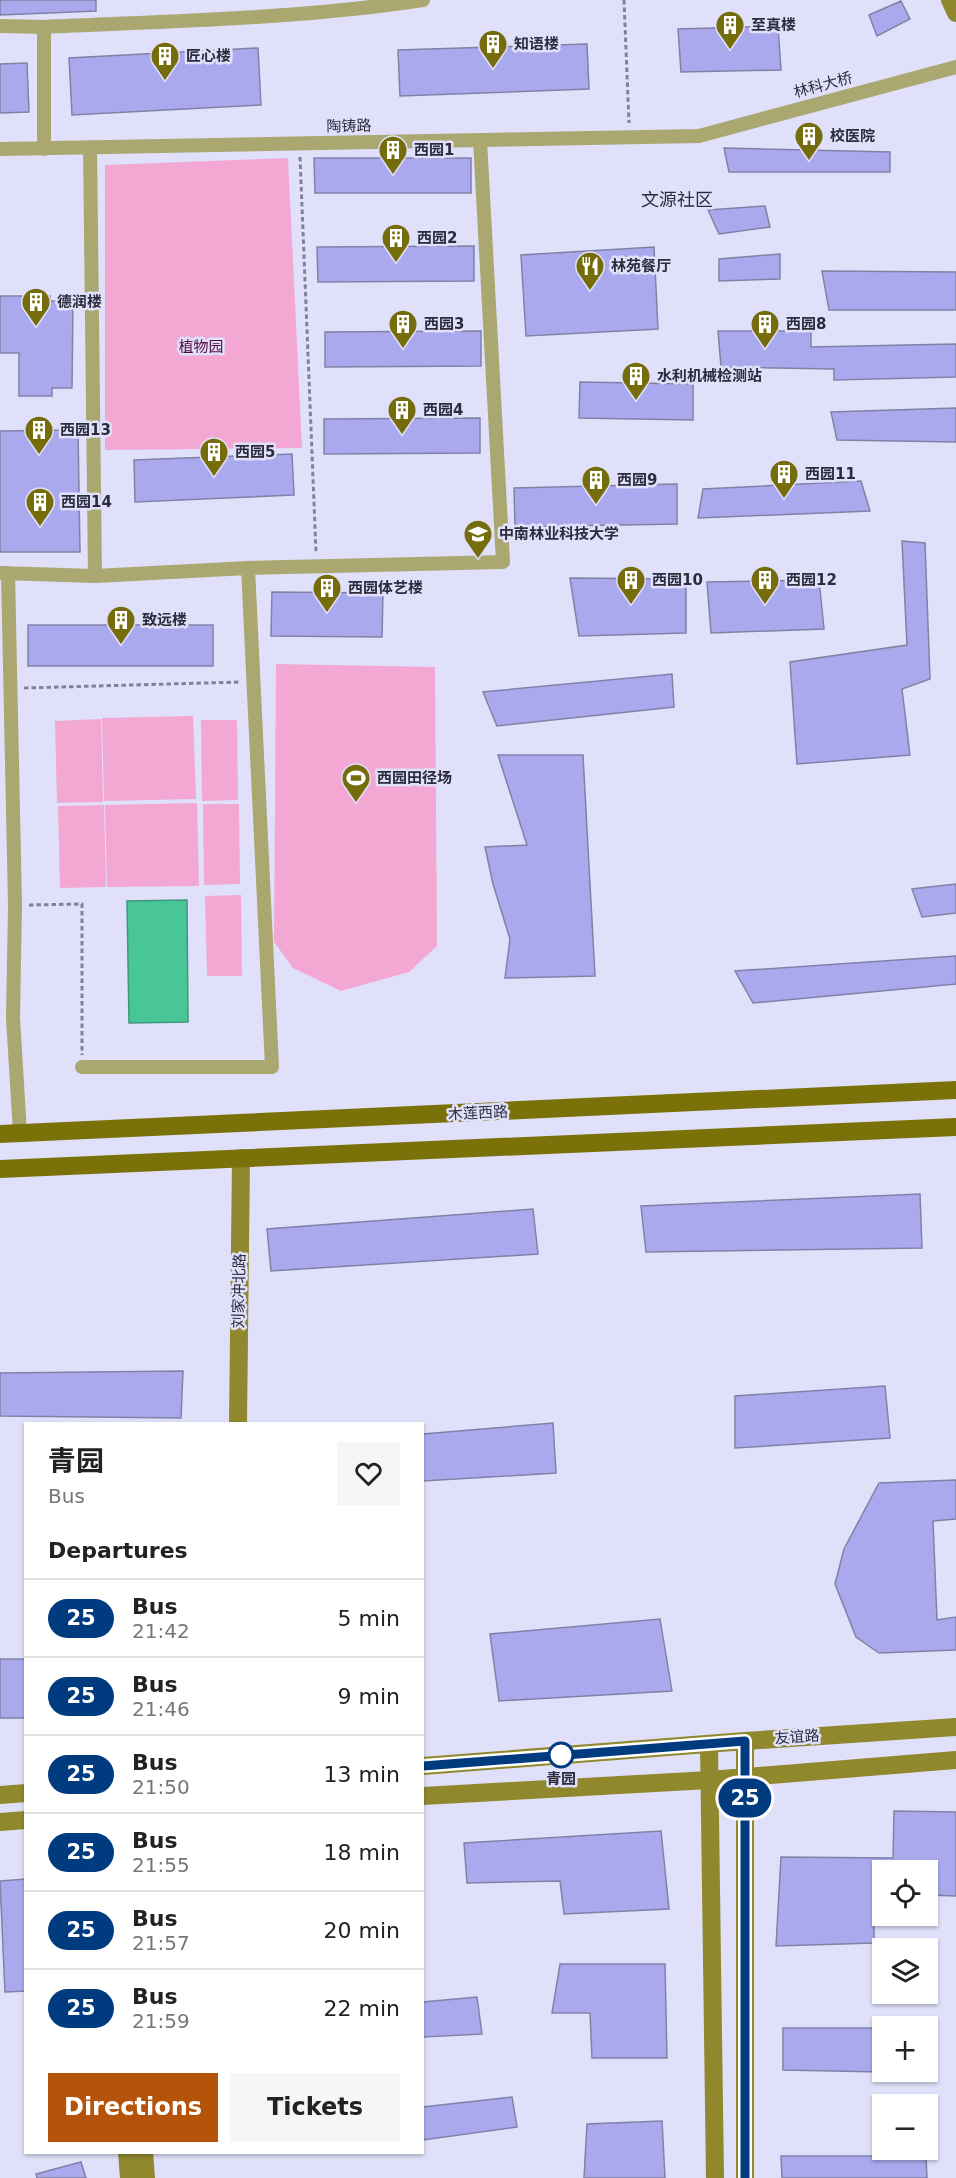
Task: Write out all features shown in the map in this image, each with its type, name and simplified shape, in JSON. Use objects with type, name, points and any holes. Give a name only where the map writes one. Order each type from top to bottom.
[{"type":"main road","points":[[950,0],[956,14]]},
{"type":"main road","name":"木莲西路","points":[[0,1134],[956,1090]]},
{"type":"main road","points":[[0,1169],[956,1127]]},
{"type":"main road","name":"刘家冲北路","points":[[228,1422],[237,1158]]},
{"type":"main road","name":"刘家冲北路","points":[[237,1158],[238,1422]]},
{"type":"main road","name":"友谊路","points":[[424,1766],[956,1727]]},
{"type":"main road","points":[[745,1741],[745,2178]]},
{"type":"main road","points":[[710,1744],[715,2178]]},
{"type":"main road","points":[[424,1796],[709,1780],[956,1760]]},
{"type":"main road","points":[[0,1795],[24,1793]]},
{"type":"main road","points":[[0,1822],[24,1820]]},
{"type":"main road","points":[[127,2154],[129,2178]]},
{"type":"main road","points":[[144,2154],[146,2178]]},
{"type":"street","points":[[0,26],[44,27],[253,18],[375,7],[423,0]]},
{"type":"street","points":[[44,27],[44,148]]},
{"type":"street","name":"林科大桥","points":[[699,136],[956,67]]},
{"type":"street","name":"陶铸路","points":[[0,149],[699,136]]},
{"type":"street","points":[[20,1133],[14,1018],[15,905],[7,870],[6,768],[10,688],[4,573],[95,576],[248,568],[503,562],[480,140]]},
{"type":"street","points":[[90,147],[95,576]]},
{"type":"street","points":[[82,1067],[272,1067],[248,568]]},
{"type":"path","points":[[624,0],[629,137]]},
{"type":"path","points":[[300,143],[316,566]]},
{"type":"path","points":[[10,688],[253,682]]},
{"type":"path","points":[[15,905],[82,904],[82,1067]]},
{"type":"green space","name":"植物园","points":[[288,158],[302,448],[105,450],[105,165]]},
{"type":"green space","name":"西园田径场","points":[[276,664],[435,667],[437,946],[409,972],[341,991],[293,968],[274,942]]},
{"type":"green space","points":[[193,716],[196,799],[104,801],[102,718]]},
{"type":"green space","points":[[101,719],[103,802],[57,803],[55,721]]},
{"type":"green space","points":[[201,720],[237,720],[238,800],[202,801]]},
{"type":"green space","points":[[197,803],[199,886],[107,887],[105,805]]},
{"type":"green space","points":[[203,804],[239,804],[240,884],[204,885]]},
{"type":"green space","points":[[104,805],[106,887],[60,888],[58,806]]},
{"type":"green space","points":[[241,895],[242,976],[207,976],[205,896]]},
{"type":"shaded area","points":[[187,900],[188,1022],[129,1023],[127,901]]},
{"type":"building","points":[[0,0],[96,0],[96,11],[0,15]]},
{"type":"building","points":[[901,1],[910,19],[877,36],[869,15]]},
{"type":"building","name":"至真楼","points":[[778,26],[781,70],[681,72],[678,29]]},
{"type":"building","name":"知语楼","points":[[587,44],[589,89],[400,96],[398,50]]},
{"type":"building","name":"匠心楼","points":[[258,48],[261,105],[72,115],[69,58]]},
{"type":"building","points":[[27,63],[29,112],[0,113],[0,64]]},
{"type":"building","name":"校医院","points":[[724,148],[890,152],[890,172],[729,172]]},
{"type":"building","name":"西园1","points":[[314,158],[471,158],[471,193],[315,193]]},
{"type":"building","points":[[765,206],[770,227],[719,234],[708,210]]},
{"type":"building","name":"西园2","points":[[474,246],[474,281],[318,282],[317,247]]},
{"type":"building","name":"林苑餐厅","points":[[654,247],[658,329],[526,336],[521,255]]},
{"type":"building","points":[[780,254],[780,279],[719,281],[719,259]]},
{"type":"building","points":[[822,271],[956,272],[956,310],[829,310]]},
{"type":"building","name":"德润楼","points":[[0,296],[50,296],[50,301],[73,301],[72,388],[52,388],[52,396],[19,396],[19,353],[0,353]]},
{"type":"building","name":"西园3","points":[[481,331],[481,366],[325,367],[325,332]]},
{"type":"building","points":[[718,331],[811,331],[811,347],[956,344],[956,377],[834,380],[834,369],[721,367]]},
{"type":"building","name":"水利机械检测站","points":[[580,382],[693,384],[693,420],[579,418]]},
{"type":"building","points":[[956,408],[956,442],[837,440],[831,412]]},
{"type":"building","name":"西园4","points":[[480,418],[480,453],[324,454],[324,419]]},
{"type":"building","points":[[78,430],[80,552],[0,552],[0,431]]},
{"type":"building","name":"西园5","points":[[292,454],[294,495],[135,502],[134,460]]},
{"type":"building","name":"西园11","points":[[861,481],[870,511],[698,518],[703,489]]},
{"type":"building","name":"西园9","points":[[677,484],[677,524],[515,527],[514,488]]},
{"type":"building","points":[[902,541],[925,543],[930,679],[902,689],[910,755],[797,764],[790,662],[907,645]]},
{"type":"building","name":"西园10","points":[[570,578],[678,579],[678,581],[686,582],[686,633],[579,636]]},
{"type":"building","name":"西园12","points":[[819,580],[824,629],[711,633],[707,582]]},
{"type":"building","name":"西园体艺楼","points":[[272,592],[383,593],[382,637],[271,636]]},
{"type":"building","name":"致远楼","points":[[28,625],[213,625],[213,666],[28,666]]},
{"type":"building","points":[[672,674],[674,707],[497,726],[483,692]]},
{"type":"building","points":[[498,755],[583,755],[595,976],[505,978],[510,939],[493,884],[485,847],[527,845]]},
{"type":"building","points":[[956,884],[956,913],[922,917],[912,889]]},
{"type":"building","points":[[956,956],[956,984],[753,1003],[735,971]]},
{"type":"building","points":[[920,1194],[922,1248],[646,1252],[641,1206]]},
{"type":"building","points":[[533,1209],[538,1254],[271,1271],[267,1229]]},
{"type":"building","points":[[183,1371],[181,1418],[0,1416],[0,1373]]},
{"type":"building","points":[[885,1386],[890,1438],[735,1448],[735,1396]]},
{"type":"building","points":[[553,1423],[556,1473],[424,1481],[424,1434]]},
{"type":"building","points":[[956,1480],[956,1519],[933,1521],[937,1620],[956,1617],[956,1650],[879,1653],[856,1637],[835,1584],[844,1549],[879,1483]]},
{"type":"building","points":[[660,1619],[672,1691],[499,1701],[490,1634]]},
{"type":"building","points":[[0,1659],[24,1659],[24,1718],[0,1718]]},
{"type":"building","points":[[894,1811],[956,1812],[956,1896],[938,1895],[938,1860],[872,1860],[874,1938],[872,1938],[872,1943],[776,1946],[781,1857],[893,1858]]},
{"type":"building","points":[[661,1831],[669,1909],[564,1914],[560,1881],[467,1883],[464,1843]]},
{"type":"building","points":[[24,1879],[24,1991],[5,1992],[0,1881]]},
{"type":"building","points":[[560,1964],[665,1964],[667,2058],[592,2058],[590,2013],[552,2013]]},
{"type":"building","points":[[477,1997],[482,2034],[424,2037],[424,2002]]},
{"type":"building","points":[[783,2028],[872,2028],[872,2072],[783,2070]]},
{"type":"building","points":[[512,2097],[517,2127],[424,2140],[424,2107]]},
{"type":"building","points":[[662,2121],[665,2178],[584,2178],[587,2124]]},
{"type":"building","points":[[781,2156],[872,2156],[872,2160],[926,2160],[927,2178],[782,2178]]},
{"type":"building","points":[[81,2162],[86,2178],[37,2178],[36,2174]]},
{"type":"bus line","name":"25","points":[[424,1766],[745,1741],[745,2178]]},
{"type":"place","name":"至真楼","points":[[730,50]]},
{"type":"place","name":"知语楼","points":[[493,70]]},
{"type":"place","name":"匠心楼","points":[[165,82]]},
{"type":"place","name":"校医院","points":[[809,162]]},
{"type":"place","name":"西园1","points":[[393,176]]},
{"type":"place","name":"西园2","points":[[396,264]]},
{"type":"place","name":"林苑餐厅","points":[[590,292]]},
{"type":"place","name":"德润楼","points":[[36,328]]},
{"type":"place","name":"西园3","points":[[403,350]]},
{"type":"place","name":"西园8","points":[[765,350]]},
{"type":"place","name":"水利机械检测站","points":[[636,402]]},
{"type":"place","name":"西园4","points":[[402,436]]},
{"type":"place","name":"西园13","points":[[39,456]]},
{"type":"place","name":"西园5","points":[[214,478]]},
{"type":"place","name":"西园11","points":[[784,500]]},
{"type":"place","name":"西园9","points":[[596,506]]},
{"type":"place","name":"西园14","points":[[40,528]]},
{"type":"place","name":"中南林业科技大学","points":[[478,560]]},
{"type":"place","name":"西园10","points":[[631,606]]},
{"type":"place","name":"西园12","points":[[765,606]]},
{"type":"place","name":"西园体艺楼","points":[[327,614]]},
{"type":"place","name":"致远楼","points":[[121,646]]},
{"type":"place","name":"西园田径场","points":[[356,804]]},
{"type":"place","name":"青园","points":[[561,1755]]},
{"type":"district","name":"文源社区","points":[[677,199]]}]
